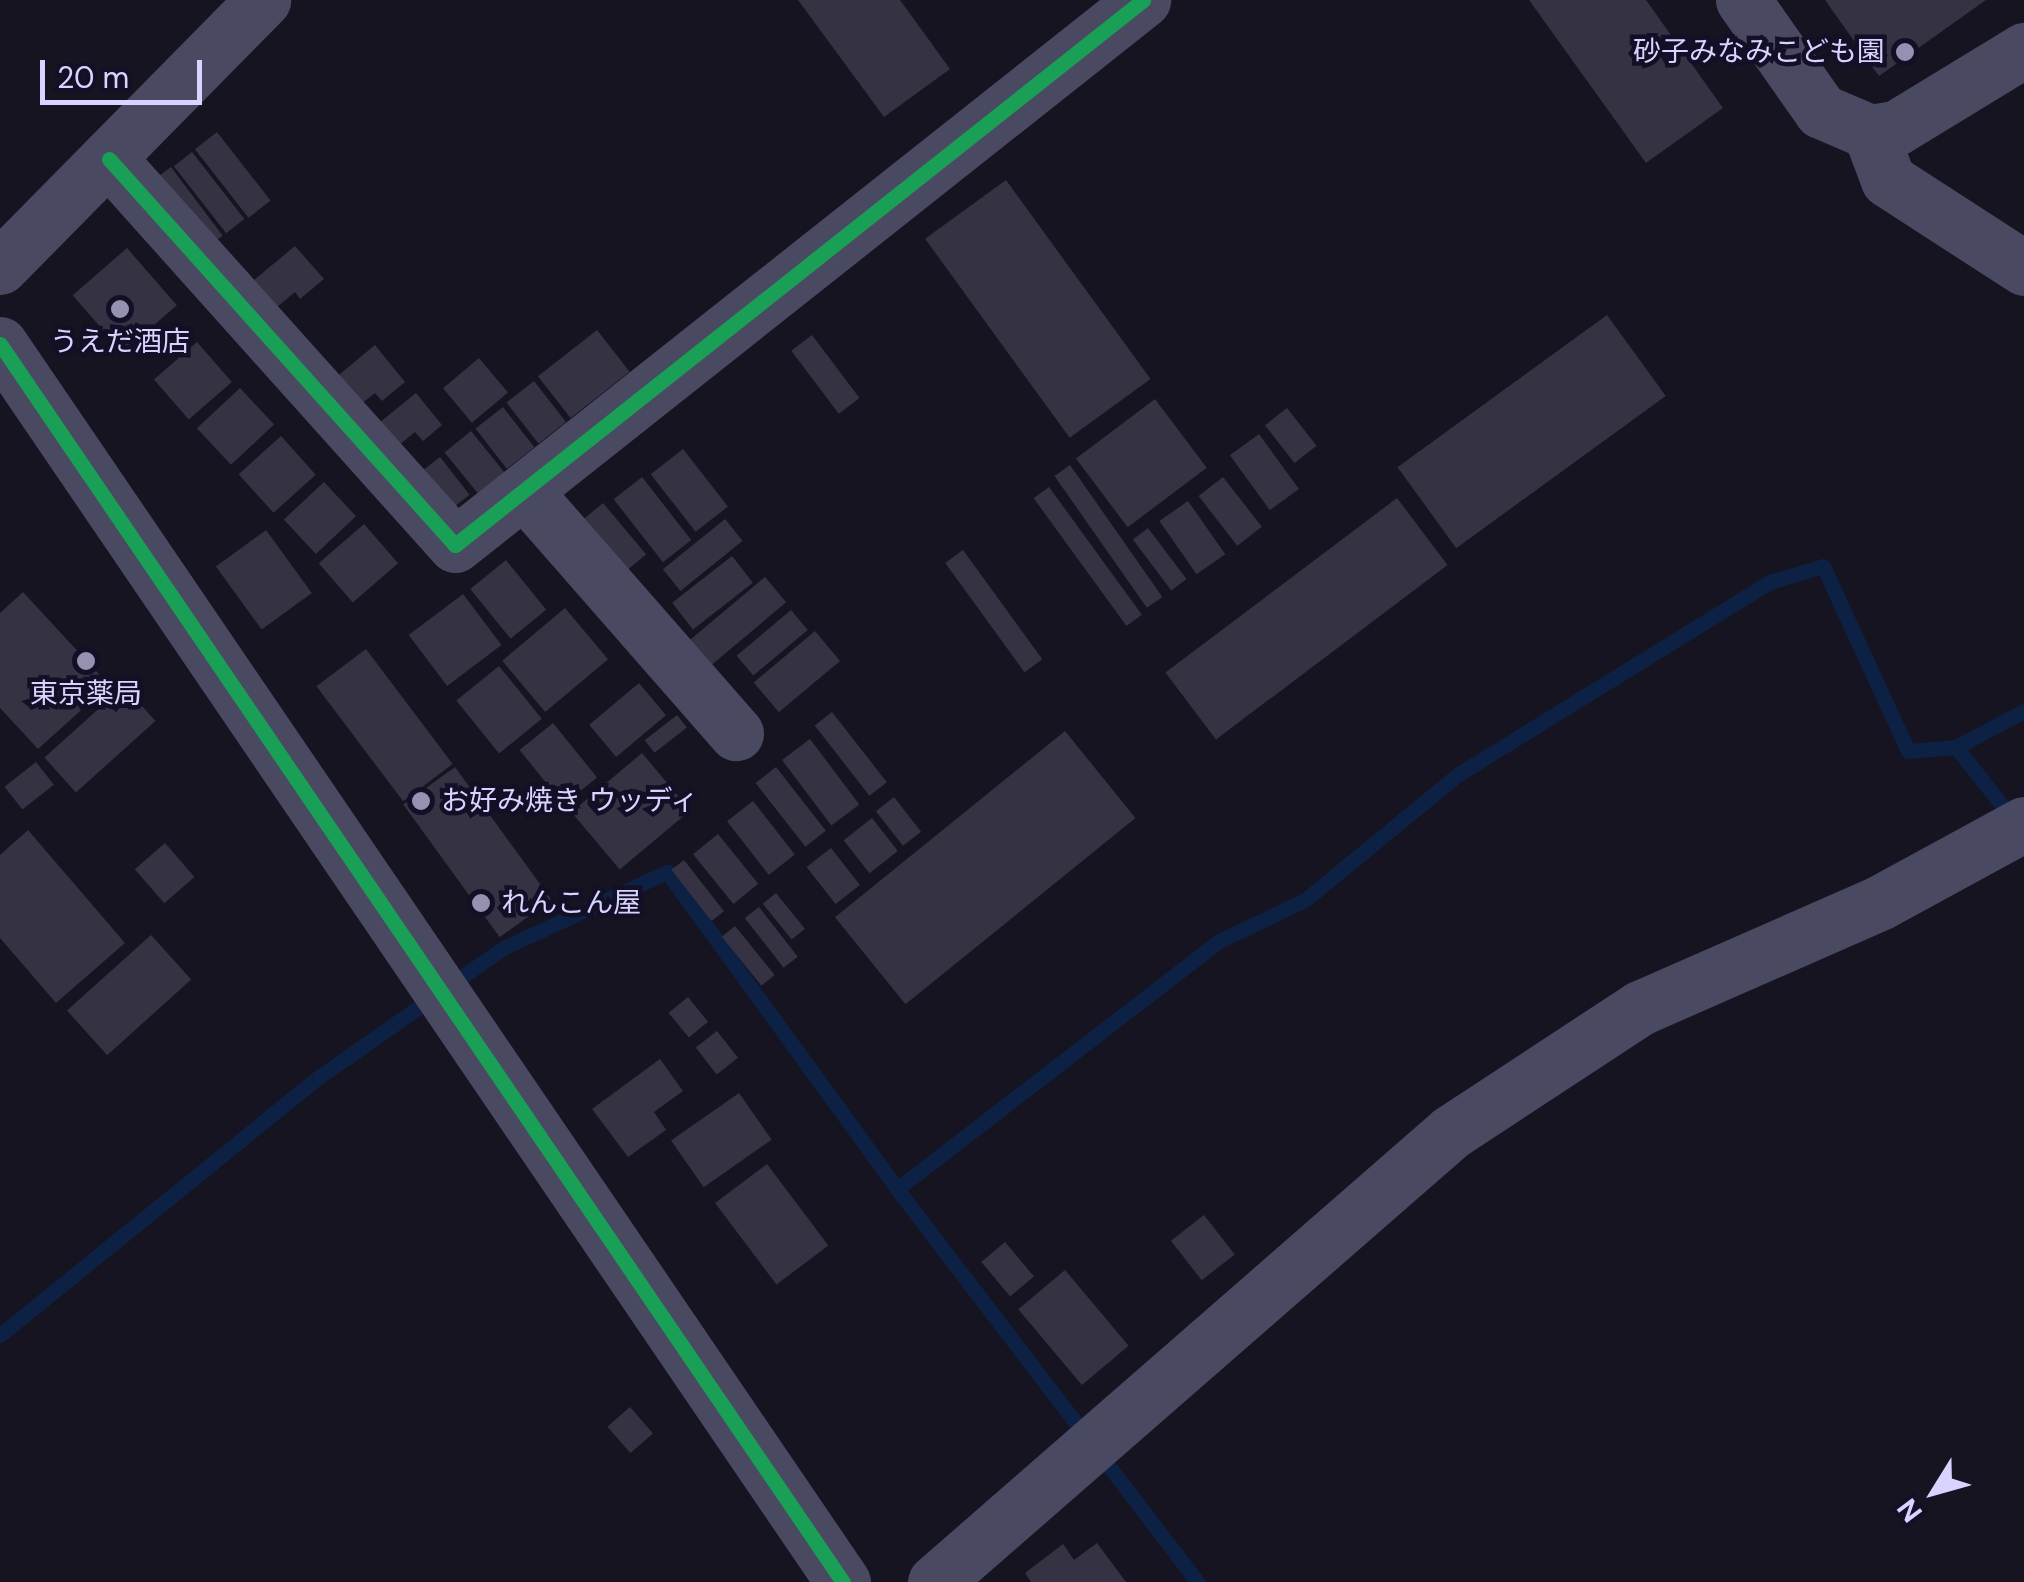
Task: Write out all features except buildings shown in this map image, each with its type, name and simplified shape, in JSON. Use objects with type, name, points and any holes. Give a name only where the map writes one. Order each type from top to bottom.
[{"type":"street","points":[[0,267],[263,0]]},
{"type":"street","points":[[109,159],[456,545],[1143,0]]},
{"type":"street","points":[[1743,0],[1821,111],[1870,132],[1896,128],[2024,50]]},
{"type":"street","points":[[1870,132],[1888,180],[2024,268]]},
{"type":"street","points":[[0,344],[843,1582]]},
{"type":"street","points":[[524,491],[736,733]]},
{"type":"street","points":[[935,1582],[1451,1132],[1640,1008],[1881,902],[2024,824]]},
{"type":"waterway","points":[[897,1189],[1219,941],[1305,900],[1457,775],[1770,582],[1823,566],[1908,751],[1956,747],[2024,711]]},
{"type":"waterway","points":[[1956,747],[2012,818]]},
{"type":"waterway","points":[[0,1335],[319,1077],[503,948],[667,872],[897,1189],[1198,1582]]},
{"type":"cycle path","points":[[109,159],[455,545],[1143,0]]},
{"type":"cycle path","points":[[0,344],[843,1582]]},
{"type":"place","name":"砂子みなみこども園","points":[[1905,52]]},
{"type":"place","name":"うえだ酒店","points":[[120,309]]},
{"type":"place","name":"東京薬局","points":[[86,661]]},
{"type":"place","name":"お好み焼き ウッディ","points":[[421,801]]},
{"type":"place","name":"れんこん屋","points":[[481,903]]}]
